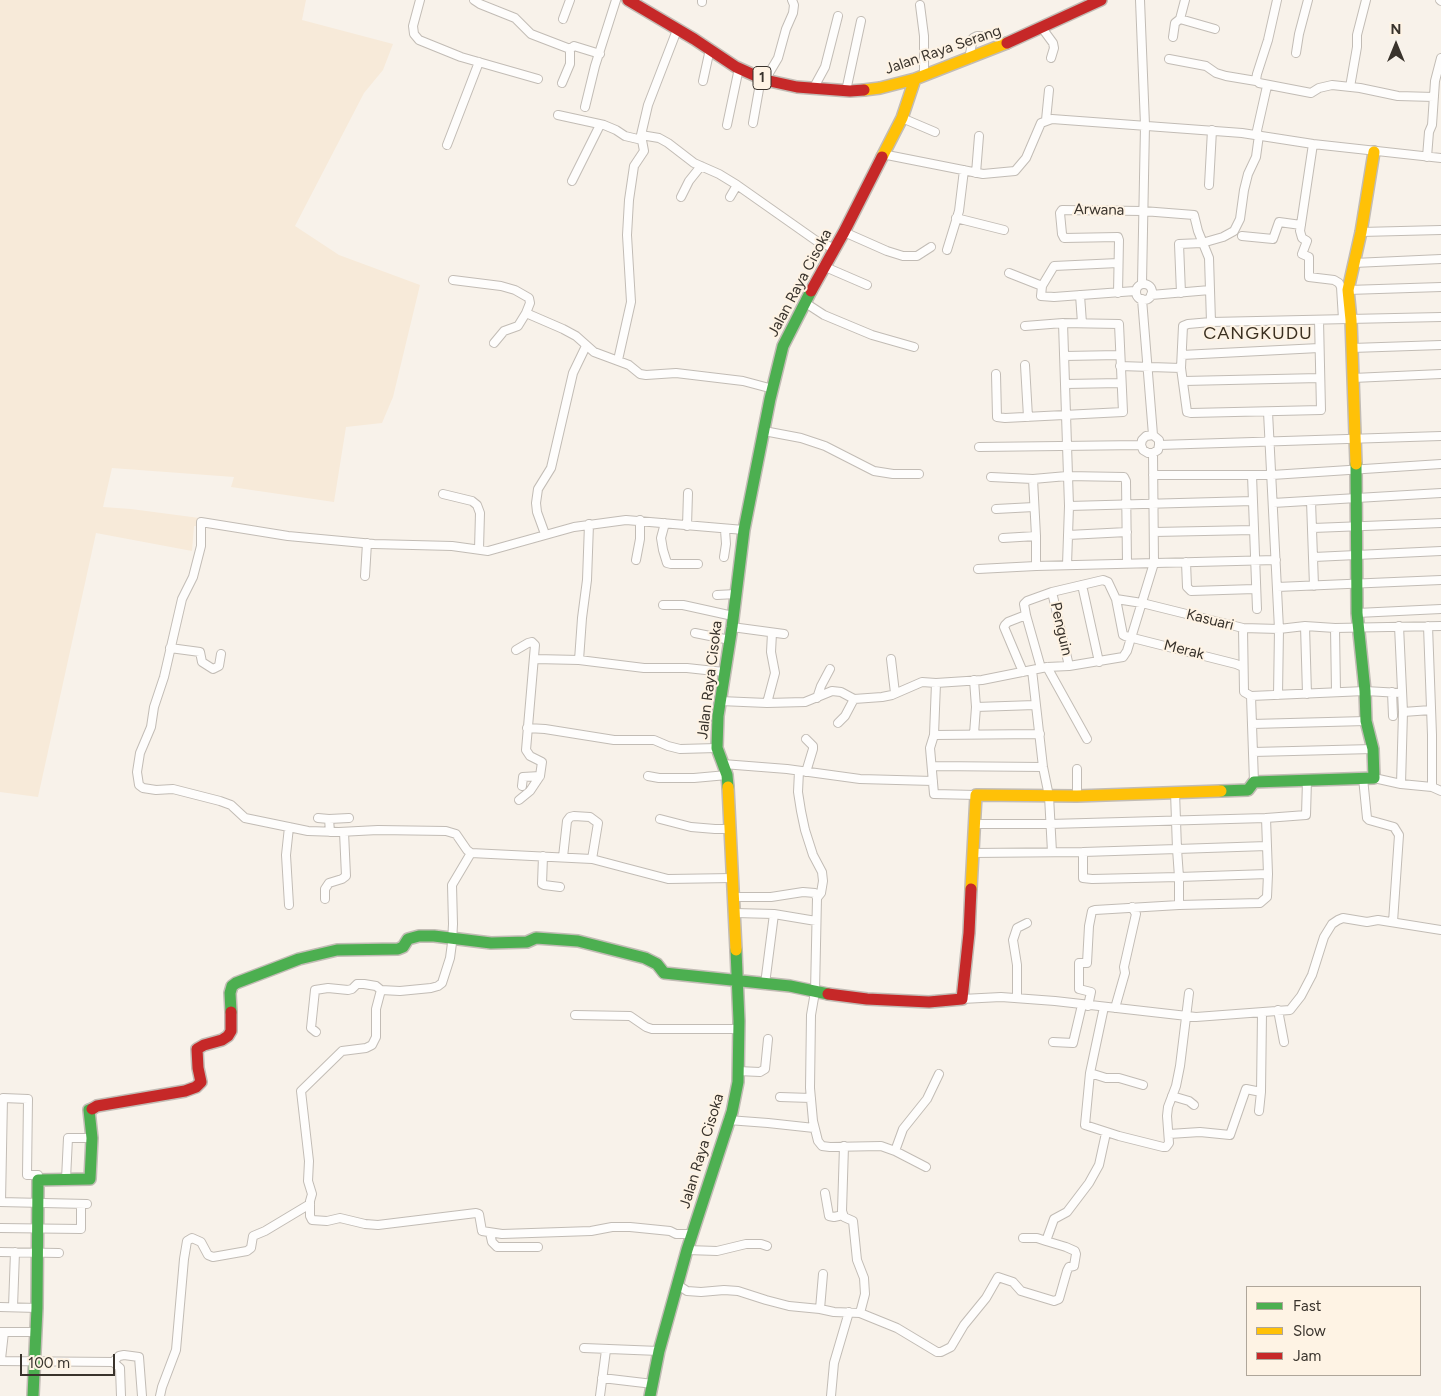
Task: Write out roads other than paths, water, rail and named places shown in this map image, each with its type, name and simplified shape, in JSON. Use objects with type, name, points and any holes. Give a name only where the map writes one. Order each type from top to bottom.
[{"type":"main road","name":"Jalan Raya Serang","points":[[628,0],[739,68],[763,79],[798,87],[846,91],[864,91],[919,77],[969,59],[1101,0]]},
{"type":"main road","name":"Jalan Raya Cisoka","points":[[650,1396],[687,1250],[736,1092],[739,1029],[735,913],[725,769],[717,748],[718,716],[744,530],[764,431],[783,346],[804,302],[844,232],[882,154],[902,118],[919,77]]},
{"type":"main road","points":[[33,1396],[37,1308],[38,1180],[91,1178],[92,1138],[89,1110],[93,1107],[196,1088],[201,1082],[197,1049],[222,1040],[231,1031],[232,986],[299,959],[323,953],[353,949],[398,949],[403,947],[408,938],[434,936],[491,943],[527,942],[536,938],[578,941],[645,958],[657,964],[664,973],[790,986],[815,992],[882,1000],[929,1002],[962,999],[969,933],[976,795],[1077,796],[1248,790],[1254,782],[1369,778],[1373,749],[1366,721],[1360,627],[1357,612],[1357,498],[1352,348],[1347,319],[1348,290],[1361,232],[1374,152]]},
{"type":"street","points":[[420,0],[413,26],[414,34],[419,40],[460,57],[538,80]]},
{"type":"street","points":[[474,0],[515,18],[531,34],[570,49],[574,46],[600,54]]},
{"type":"street","points":[[563,19],[570,0]]},
{"type":"street","points":[[585,107],[595,66],[616,0]]},
{"type":"street","points":[[753,123],[763,79],[778,58],[786,29],[793,13],[794,5],[792,0]]},
{"type":"street","points":[[1140,0],[1145,125],[1142,284]]},
{"type":"street","points":[[1174,38],[1175,23],[1180,19],[1185,0]]},
{"type":"street","points":[[1256,81],[1277,0]]},
{"type":"street","points":[[1296,53],[1308,0]]},
{"type":"street","points":[[1350,87],[1357,47],[1357,35],[1366,0]]},
{"type":"street","points":[[919,77],[924,36],[920,6]]},
{"type":"street","points":[[813,89],[825,67],[838,16]]},
{"type":"street","points":[[1180,19],[1215,29]]},
{"type":"street","points":[[846,91],[862,21]]},
{"type":"street","points":[[1042,28],[1053,43],[1054,48],[1051,58]]},
{"type":"street","points":[[618,360],[631,302],[627,235],[629,200],[634,166],[644,151],[641,138],[648,105],[677,30]]},
{"type":"street","points":[[969,59],[973,38],[986,36]]},
{"type":"street","points":[[562,84],[570,64],[570,49]]},
{"type":"street","points":[[703,81],[710,49]]},
{"type":"street","points":[[1427,157],[1429,132],[1432,125],[1435,81],[1441,58]]},
{"type":"street","points":[[1169,59],[1206,66],[1216,73],[1256,81],[1267,86],[1312,93],[1324,86],[1332,85],[1398,96],[1434,97]]},
{"type":"street","points":[[448,144],[479,62]]},
{"type":"street","points":[[728,125],[739,68]]},
{"type":"street","points":[[1180,293],[1179,244],[1202,243],[1223,237],[1234,232],[1240,219],[1248,174],[1256,157],[1257,135],[1267,86]]},
{"type":"street","points":[[1046,120],[1048,90]]},
{"type":"street","points":[[558,115],[611,127],[625,136],[659,138],[701,166],[737,185],[818,242],[834,248]]},
{"type":"street","points":[[902,118],[935,132]]},
{"type":"street","points":[[882,154],[976,172],[998,174],[1015,171],[1026,158],[1041,123],[1052,119],[1212,130],[1374,152],[1441,158]]},
{"type":"street","points":[[572,181],[600,125]]},
{"type":"street","points":[[1209,185],[1212,130]]},
{"type":"street","points":[[976,172],[980,136]]},
{"type":"street","points":[[1313,144],[1301,225],[1301,236],[1308,241],[1302,254],[1309,257],[1308,276],[1334,280],[1339,283],[1347,319]]},
{"type":"street","points":[[681,197],[689,181],[701,166]]},
{"type":"street","points":[[947,250],[956,218],[964,170]]},
{"type":"street","points":[[730,197],[737,185]]},
{"type":"street","name":"Arwana","points":[[1118,293],[1118,237],[1064,238],[1060,213],[1065,209],[1143,211]]},
{"type":"street","points":[[1143,211],[1194,215],[1202,243],[1209,258],[1211,322]]},
{"type":"street","points":[[956,218],[1004,230]]},
{"type":"street","points":[[1242,236],[1273,239],[1278,222],[1301,225]]},
{"type":"street","points":[[1361,232],[1441,230]]},
{"type":"street","points":[[844,232],[903,256],[917,256],[931,247]]},
{"type":"street","points":[[1354,263],[1441,259]]},
{"type":"street","points":[[1118,263],[1054,266],[1042,286],[1041,296],[1136,291]]},
{"type":"street","points":[[823,266],[867,285]]},
{"type":"street","points":[[1009,273],[1042,286]]},
{"type":"street","points":[[453,280],[482,282],[515,290],[529,298],[530,303],[518,326],[504,332],[494,343]]},
{"type":"street","points":[[1142,284],[1138,286],[1136,291],[1137,296],[1142,300],[1153,435],[1159,440],[1160,445],[1158,450],[1148,453],[1143,450],[1142,440],[1146,436],[1153,435]]},
{"type":"street","points":[[1142,284],[1150,287],[1151,295]]},
{"type":"street","points":[[1348,290],[1441,287]]},
{"type":"street","points":[[1142,300],[1149,298],[1151,295],[1210,290]]},
{"type":"street","points":[[1080,295],[1082,323]]},
{"type":"street","points":[[804,302],[824,315],[872,335],[914,347]]},
{"type":"street","points":[[526,313],[576,336],[594,352],[629,365],[640,374],[676,373],[743,381],[773,389]]},
{"type":"street","points":[[1320,320],[1321,410],[1187,412],[1181,368],[1183,326],[1188,324],[1441,316]]},
{"type":"street","points":[[1063,323],[1069,506],[1067,565]]},
{"type":"street","points":[[996,374],[997,417],[1123,412],[1119,324],[1063,323],[1025,326]]},
{"type":"street","points":[[1352,348],[1441,345]]},
{"type":"street","points":[[544,534],[536,503],[538,489],[551,468],[573,373],[586,346]]},
{"type":"street","points":[[1182,356],[1320,348]]},
{"type":"street","points":[[1064,356],[1120,355]]},
{"type":"street","points":[[1025,365],[1028,417]]},
{"type":"street","points":[[1120,366],[1181,368]]},
{"type":"street","points":[[1353,378],[1441,374]]},
{"type":"street","points":[[1184,381],[1320,378]]},
{"type":"street","points":[[1066,384],[1121,383]]},
{"type":"street","points":[[1268,412],[1279,629],[1278,695]]},
{"type":"street","points":[[764,431],[801,438],[824,446],[874,470],[893,474],[919,474]]},
{"type":"street","points":[[1160,445],[1441,436]]},
{"type":"street","points":[[979,447],[1141,445]]},
{"type":"street","points":[[720,701],[805,702],[832,691],[841,692],[854,699],[882,697],[922,682],[936,683],[974,680],[1040,668],[1069,666],[1123,657],[1127,651],[1154,563],[1153,453]]},
{"type":"street","points":[[1153,476],[1272,475],[1355,468],[1441,464]]},
{"type":"street","points":[[1252,475],[1256,609]]},
{"type":"street","points":[[991,477],[1124,476],[1126,481],[1128,563]]},
{"type":"street","points":[[1033,478],[1036,566]]},
{"type":"street","points":[[687,526],[688,493]]},
{"type":"street","points":[[1274,503],[1441,493]]},
{"type":"street","points":[[443,494],[472,501],[477,505],[480,513],[479,549]]},
{"type":"street","points":[[1069,506],[1253,501]]},
{"type":"street","points":[[1311,501],[1314,586]]},
{"type":"street","points":[[996,509],[1034,507]]},
{"type":"street","points":[[733,878],[668,879],[592,859],[471,853],[456,834],[446,831],[308,831],[245,818],[231,805],[220,801],[173,789],[156,790],[143,788],[139,785],[136,778],[140,753],[151,727],[154,707],[164,677],[182,599],[193,577],[201,546],[201,522],[288,536],[367,543],[452,546],[496,550],[544,534],[589,524],[640,520],[725,530],[744,530]]},
{"type":"street","points":[[636,560],[640,539],[640,520]]},
{"type":"street","points":[[665,523],[661,538],[662,550],[667,563],[698,564]]},
{"type":"street","points":[[1313,528],[1441,523]]},
{"type":"street","points":[[579,660],[587,580],[589,524]]},
{"type":"street","points":[[724,557],[726,544],[725,530]]},
{"type":"street","points":[[1154,532],[1254,530]]},
{"type":"street","points":[[1068,535],[1127,532]]},
{"type":"street","points":[[1003,538],[1036,536]]},
{"type":"street","points":[[365,576],[367,543]]},
{"type":"street","points":[[1314,557],[1441,551]]},
{"type":"street","points":[[978,569],[1276,560]]},
{"type":"street","points":[[1186,562],[1187,587],[1191,591],[1255,589]]},
{"type":"street","points":[[1087,739],[1040,668],[1026,615],[1025,602],[1052,592],[1103,580],[1108,582],[1116,600],[1123,635],[1131,637]]},
{"type":"street","points":[[1277,587],[1441,580]]},
{"type":"street","points":[[1082,585],[1099,662]]},
{"type":"street","name":"Penguin","points":[[1052,592],[1069,666]]},
{"type":"street","points":[[717,595],[736,594]]},
{"type":"street","name":"Kasuari","points":[[1116,600],[1142,603],[1243,628],[1441,626]]},
{"type":"street","points":[[662,605],[684,605],[732,622],[772,633],[784,634]]},
{"type":"street","points":[[1357,612],[1441,609]]},
{"type":"street","points":[[1023,672],[1004,628],[1008,622],[1026,615]]},
{"type":"street","points":[[1305,626],[1306,694]]},
{"type":"street","points":[[1399,626],[1403,712],[1401,784]]},
{"type":"street","points":[[1428,626],[1432,787]]},
{"type":"street","points":[[1243,628],[1240,665],[1244,692],[1252,696],[1365,691],[1401,693]]},
{"type":"street","points":[[1335,628],[1336,692]]},
{"type":"street","points":[[695,632],[730,640]]},
{"type":"street","points":[[766,703],[775,672],[772,633]]},
{"type":"street","name":"Merak","points":[[1131,637],[1240,665]]},
{"type":"street","points":[[516,650],[528,643],[534,643],[535,659],[526,750],[530,756],[542,762],[540,776],[530,791],[519,800]]},
{"type":"street","points":[[170,648],[200,652],[202,662],[214,668],[219,666],[221,654]]},
{"type":"street","points":[[535,659],[579,660],[644,668],[687,668],[724,672]]},
{"type":"street","points":[[891,659],[895,693]]},
{"type":"street","points":[[1040,668],[1035,705],[1040,734],[1042,767],[1049,796],[1052,852]]},
{"type":"street","points":[[818,698],[821,686],[830,670]]},
{"type":"street","points":[[974,680],[976,707],[974,734]]},
{"type":"street","points":[[936,683],[934,735],[930,748],[934,794],[976,795]]},
{"type":"street","points":[[1392,692],[1393,716]]},
{"type":"street","points":[[1252,696],[1254,782]]},
{"type":"street","points":[[838,723],[845,716],[854,699]]},
{"type":"street","points":[[976,707],[1035,705]]},
{"type":"street","points":[[1403,712],[1431,710]]},
{"type":"street","points":[[1252,724],[1366,721]]},
{"type":"street","points":[[527,728],[614,740],[654,740],[680,749],[717,748]]},
{"type":"street","points":[[934,735],[1040,734]]},
{"type":"street","points":[[1432,735],[1441,735]]},
{"type":"street","points":[[806,740],[813,746],[813,749],[802,771],[798,792],[800,811],[813,856],[822,872],[821,893],[817,898]]},
{"type":"street","points":[[1253,752],[1373,749]]},
{"type":"street","points":[[932,766],[1042,767]]},
{"type":"street","points":[[648,776],[694,778],[725,769],[802,771],[860,779],[933,781]]},
{"type":"street","points":[[1077,769],[1077,796]]},
{"type":"street","points":[[522,786],[523,777],[540,776]]},
{"type":"street","points":[[1393,922],[1398,835],[1394,828],[1367,818],[1369,778],[1432,787],[1441,791]]},
{"type":"street","points":[[974,824],[1176,821],[1306,815],[1307,780]]},
{"type":"street","points":[[1176,792],[1179,905]]},
{"type":"street","points":[[563,857],[570,817],[590,817],[598,823],[592,859]]},
{"type":"street","points":[[318,818],[349,818]]},
{"type":"street","points":[[1053,1042],[1073,1043],[1091,992],[1079,989],[1079,963],[1087,963],[1089,926],[1092,911],[1132,907],[1260,903],[1267,897],[1268,846],[1266,818]]},
{"type":"street","points":[[329,819],[330,832]]},
{"type":"street","points":[[660,819],[691,826],[730,829]]},
{"type":"street","points":[[289,827],[286,855],[289,905]]},
{"type":"street","points":[[325,899],[325,889],[329,884],[342,880],[346,876],[344,832]]},
{"type":"street","points":[[972,853],[1083,852],[1268,846]]},
{"type":"street","points":[[1083,852],[1083,878],[1092,880],[1268,874]]},
{"type":"street","points":[[316,1032],[311,1028],[315,990],[328,988],[348,990],[357,984],[376,986],[381,990],[400,991],[438,986],[442,983],[450,958],[452,939],[452,886],[471,853]]},
{"type":"street","points":[[543,856],[542,884],[544,886],[560,887]]},
{"type":"street","points":[[734,897],[770,897],[803,892],[814,893],[817,898],[815,992],[811,1014],[811,1098],[814,1128],[818,1141],[822,1146],[881,1146],[926,1167]]},
{"type":"street","points":[[1116,1008],[1125,973],[1124,967],[1136,914],[1132,907]]},
{"type":"street","points":[[735,913],[774,914],[816,921]]},
{"type":"street","points":[[765,984],[774,914]]},
{"type":"street","points":[[962,999],[1017,998],[1187,1016],[1290,1010],[1301,996],[1316,967],[1324,937],[1332,924],[1338,920],[1343,918],[1358,922],[1378,920],[1441,930]]},
{"type":"street","points":[[1017,998],[1017,965],[1013,940],[1017,928],[1027,923]]},
{"type":"street","points":[[381,990],[376,1009],[376,1037],[372,1045],[366,1048],[342,1051],[301,1091],[309,1161],[308,1181],[312,1194],[310,1204],[312,1220],[340,1218],[378,1225],[477,1213],[481,1230],[490,1233],[517,1234],[592,1231],[612,1227],[634,1226],[670,1231],[676,1234],[692,1234]]},
{"type":"street","points":[[1104,1007],[1090,1073],[1085,1125],[1163,1147],[1169,1143],[1167,1116],[1180,1066],[1189,992]]},
{"type":"street","points":[[1278,1010],[1284,1042]]},
{"type":"street","points":[[1259,1111],[1262,1092],[1262,1012]]},
{"type":"street","points":[[574,1015],[630,1016],[652,1029],[739,1029]]},
{"type":"street","points":[[738,1071],[760,1072],[765,1070],[768,1039]]},
{"type":"street","points":[[1090,1073],[1106,1078],[1119,1078],[1143,1085]]},
{"type":"street","points":[[895,1151],[903,1129],[927,1099],[939,1074]]},
{"type":"street","points":[[1169,1134],[1200,1132],[1230,1136],[1246,1090],[1262,1092]]},
{"type":"street","points":[[1172,1096],[1194,1105]]},
{"type":"street","points":[[780,1097],[811,1098]]},
{"type":"street","points":[[0,1228],[81,1229],[84,1204],[0,1202],[3,1098],[28,1099],[27,1175],[38,1175],[38,1180]]},
{"type":"street","points":[[728,1120],[814,1128]]},
{"type":"street","points":[[1046,1241],[1054,1220],[1067,1212],[1090,1183],[1099,1165],[1106,1132]]},
{"type":"street","points":[[66,1179],[68,1138],[92,1138]]},
{"type":"street","points":[[843,1215],[844,1146]]},
{"type":"street","points":[[825,1193],[829,1216],[843,1215],[852,1220],[857,1260],[864,1278],[864,1294],[860,1313]]},
{"type":"street","points":[[160,1396],[176,1350],[187,1241],[192,1238],[201,1242],[208,1255],[212,1257],[247,1251],[251,1248],[253,1236],[265,1231],[310,1204]]},
{"type":"street","points":[[490,1233],[492,1242],[497,1247],[538,1247]]},
{"type":"street","points":[[678,1285],[687,1291],[738,1291],[779,1304],[834,1312],[860,1313],[897,1328],[937,1352],[944,1352],[951,1348],[964,1324],[986,1298],[998,1277],[1013,1282],[1021,1291],[1054,1301],[1059,1299],[1067,1271],[1074,1266],[1075,1251],[1037,1238],[1023,1238]]},
{"type":"street","points":[[687,1250],[717,1251],[735,1245],[746,1244],[768,1246]]},
{"type":"street","points":[[0,1252],[59,1253]]},
{"type":"street","points":[[13,1307],[15,1252]]},
{"type":"street","points":[[820,1309],[823,1274]]},
{"type":"street","points":[[0,1307],[37,1308]]},
{"type":"street","points":[[831,1396],[834,1363],[849,1312]]},
{"type":"street","points":[[35,1332],[2,1332],[0,1360],[113,1362],[120,1368],[121,1396]]},
{"type":"street","points":[[584,1348],[660,1351]]},
{"type":"street","points":[[600,1396],[606,1350]]},
{"type":"street","points":[[113,1362],[119,1356],[124,1355],[139,1357],[142,1396]]},
{"type":"street","points":[[602,1378],[653,1384]]},
{"type":"district","name":"CANGKUDU","points":[[1258,334]]}]
